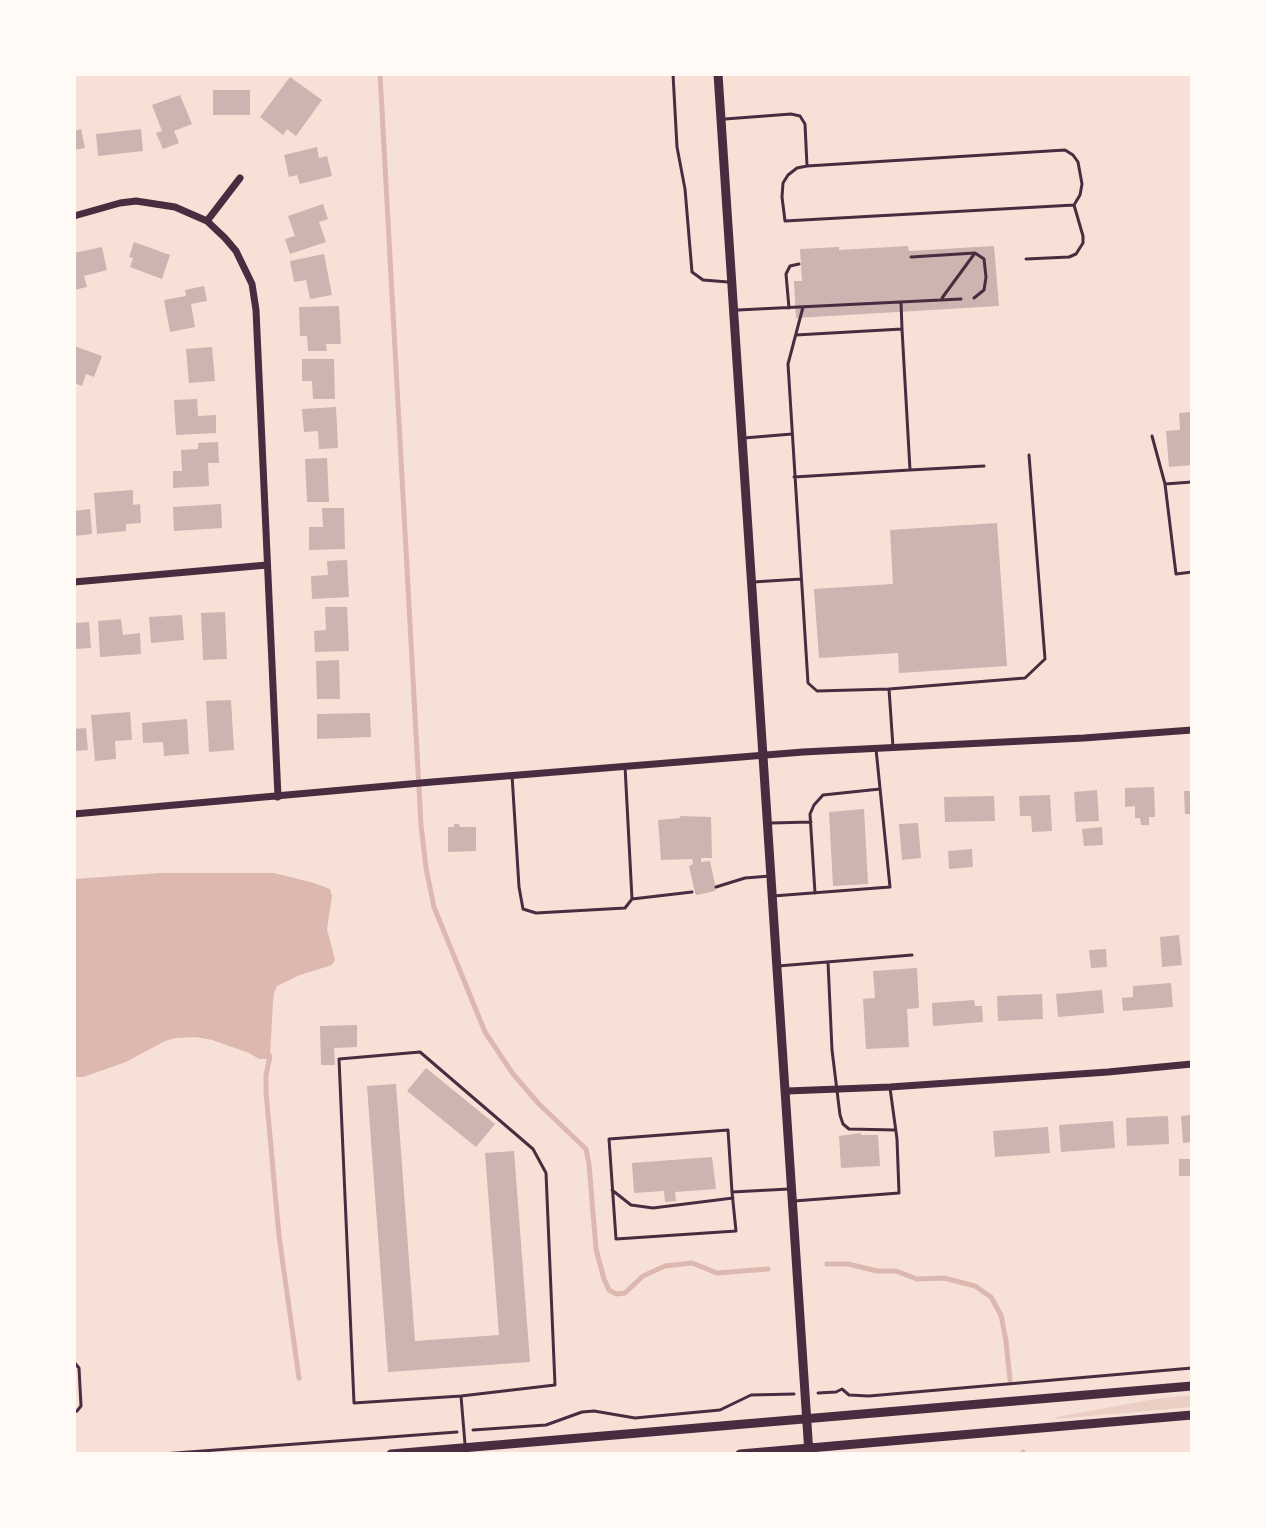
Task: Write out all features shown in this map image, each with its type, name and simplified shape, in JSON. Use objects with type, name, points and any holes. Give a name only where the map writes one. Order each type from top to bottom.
[{"type":"main road","points":[[718,74],[809,1452]]},
{"type":"main road","points":[[391,1454],[1192,1386]]},
{"type":"main road","points":[[740,1454],[809,1452],[1192,1415]]},
{"type":"street","points":[[207,221],[240,178]]},
{"type":"street","points":[[74,216],[136,201],[175,207],[207,221],[236,251],[252,284],[256,310],[278,797]]},
{"type":"street","points":[[74,582],[267,565]]},
{"type":"street","points":[[74,814],[763,755],[1192,730]]},
{"type":"street","points":[[787,1091],[890,1087],[1192,1064]]},
{"type":"lane","points":[[673,74],[677,147],[685,189],[692,272],[703,280],[732,283]]},
{"type":"lane","points":[[721,119],[800,116],[805,124],[807,166]]},
{"type":"lane","points":[[1026,259],[1069,257],[1076,254],[1083,243],[1074,205],[1080,195],[1081,173],[1078,162],[1065,150],[807,166],[797,168],[783,183],[785,221],[1074,205]]},
{"type":"lane","points":[[941,300],[975,253]]},
{"type":"lane","points":[[911,257],[975,253],[984,259],[986,277],[984,290],[974,298]]},
{"type":"lane","points":[[789,308],[786,274],[790,266],[799,264]]},
{"type":"lane","points":[[734,310],[961,299]]},
{"type":"lane","points":[[901,302],[910,470]]},
{"type":"lane","points":[[803,307],[788,364],[808,683],[817,691],[889,689],[1025,678],[1045,659],[1029,455]]},
{"type":"lane","points":[[796,335],[902,329]]},
{"type":"lane","points":[[742,438],[792,434]]},
{"type":"lane","points":[[1152,436],[1165,484],[1176,574],[1192,572]]},
{"type":"lane","points":[[794,477],[984,466]]},
{"type":"lane","points":[[1165,484],[1192,482]]},
{"type":"lane","points":[[751,582],[801,579]]},
{"type":"lane","points":[[889,689],[893,747]]},
{"type":"lane","points":[[773,896],[890,887],[875,748]]},
{"type":"lane","points":[[512,775],[523,909],[536,913],[625,908],[632,899],[625,766]]},
{"type":"lane","points":[[815,893],[810,814],[814,805],[823,795],[880,789]]},
{"type":"lane","points":[[768,824],[811,822]]},
{"type":"lane","points":[[716,887],[745,878],[771,876]]},
{"type":"lane","points":[[632,899],[692,892]]},
{"type":"lane","points":[[778,966],[912,955]]},
{"type":"lane","points":[[828,962],[832,1050],[843,1124],[849,1129],[895,1130]]},
{"type":"lane","points":[[420,1052],[533,1149],[546,1173],[555,1385],[461,1396],[354,1403],[339,1059],[420,1052]]},
{"type":"lane","points":[[794,1201],[899,1193],[897,1139],[890,1087]]},
{"type":"lane","points":[[728,1130],[732,1192],[736,1231],[616,1239],[609,1139],[728,1130]]},
{"type":"lane","points":[[732,1192],[793,1189]]},
{"type":"lane","points":[[612,1190],[631,1205],[653,1208],[733,1198]]},
{"type":"lane","points":[[74,1362],[79,1368],[81,1406],[74,1412]]},
{"type":"lane","points":[[461,1396],[466,1448]]},
{"type":"path","points":[[836,1392],[842,1389],[849,1395],[869,1396],[1192,1368]]},
{"type":"path","points":[[481,1430],[546,1425],[582,1412],[635,1418],[720,1410],[751,1395],[774,1395]]},
{"type":"path","points":[[162,1454],[447,1432]]},
{"type":"shaded area","points":[[160,873],[274,873],[330,889],[332,896],[327,929],[335,960],[332,965],[277,986],[270,1056],[266,1059],[212,1040],[176,1038],[126,1062],[83,1077],[74,1077],[74,879]]},
{"type":"shaded area","points":[[1192,1395],[1192,1407],[1056,1417],[1155,1399]]},
{"type":"building","points":[[290,77],[322,100],[296,136],[287,129],[283,135],[260,117]]},
{"type":"building","points":[[213,90],[250,90],[250,115],[213,115]]},
{"type":"building","points":[[180,95],[192,124],[174,131],[179,143],[163,149],[156,133],[162,131],[152,105]]},
{"type":"building","points":[[81,129],[85,148],[74,150],[74,131]]},
{"type":"building","points":[[141,129],[143,151],[98,156],[96,134]]},
{"type":"building","points":[[317,147],[319,158],[327,156],[332,176],[300,184],[297,175],[289,177],[284,155]]},
{"type":"building","points":[[323,204],[328,219],[319,222],[326,242],[290,254],[285,239],[295,236],[288,216]]},
{"type":"building","points":[[134,242],[170,255],[162,279],[130,267],[133,258],[129,257]]},
{"type":"building","points":[[908,246],[909,251],[994,246],[999,306],[796,318],[794,281],[802,281],[800,249]]},
{"type":"building","points":[[102,247],[107,270],[84,276],[87,287],[74,290],[74,253]]},
{"type":"building","points":[[324,254],[332,295],[310,299],[306,280],[294,282],[290,261]]},
{"type":"building","points":[[204,286],[207,301],[191,304],[195,327],[170,332],[164,300],[186,296],[185,290]]},
{"type":"building","points":[[339,306],[341,344],[326,344],[327,351],[308,351],[307,336],[300,336],[299,307]]},
{"type":"building","points":[[74,346],[102,356],[94,377],[86,374],[82,386],[74,383]]},
{"type":"building","points":[[212,347],[215,381],[189,383],[186,349]]},
{"type":"building","points":[[302,359],[334,359],[335,399],[313,399],[312,381],[302,381]]},
{"type":"building","points":[[197,399],[198,416],[216,415],[216,433],[176,435],[174,400]]},
{"type":"building","points":[[336,407],[338,448],[319,449],[318,431],[304,432],[302,409]]},
{"type":"building","points":[[1192,412],[1192,465],[1169,467],[1166,431],[1180,430],[1179,413]]},
{"type":"building","points":[[218,442],[219,463],[208,463],[209,486],[173,488],[173,471],[182,471],[181,450],[198,449],[198,443]]},
{"type":"building","points":[[327,458],[329,502],[307,502],[305,459]]},
{"type":"building","points":[[133,490],[133,505],[140,504],[141,523],[126,524],[126,531],[97,534],[94,493]]},
{"type":"building","points":[[221,504],[222,528],[174,531],[173,507]]},
{"type":"building","points":[[322,508],[344,508],[345,549],[309,550],[309,527],[323,527]]},
{"type":"building","points":[[90,509],[92,534],[74,536],[74,511]]},
{"type":"building","points":[[997,523],[1007,666],[899,673],[898,653],[819,658],[814,589],[893,584],[890,530]]},
{"type":"building","points":[[347,560],[349,597],[312,599],[311,576],[328,575],[327,561]]},
{"type":"building","points":[[325,607],[347,607],[349,651],[315,652],[314,631],[326,630]]},
{"type":"building","points":[[225,612],[227,659],[203,660],[201,613]]},
{"type":"building","points":[[182,615],[184,640],[151,643],[149,617]]},
{"type":"building","points":[[121,619],[123,635],[140,633],[141,654],[100,657],[98,621]]},
{"type":"building","points":[[89,622],[91,648],[74,649],[74,623]]},
{"type":"building","points":[[339,660],[340,699],[317,699],[316,661]]},
{"type":"building","points":[[231,700],[234,750],[209,752],[206,701]]},
{"type":"building","points":[[130,712],[132,740],[115,741],[116,759],[95,761],[91,715]]},
{"type":"building","points":[[370,713],[371,737],[317,739],[317,714]]},
{"type":"building","points":[[187,719],[189,754],[164,756],[163,742],[143,743],[142,723]]},
{"type":"building","points":[[86,728],[88,750],[74,751],[74,729]]},
{"type":"building","points":[[1154,787],[1155,817],[1149,817],[1149,825],[1141,825],[1140,818],[1135,818],[1135,806],[1125,807],[1125,788]]},
{"type":"building","points":[[1097,790],[1099,821],[1076,822],[1074,792]]},
{"type":"building","points":[[1184,791],[1192,791],[1192,814],[1185,814]]},
{"type":"building","points":[[1050,795],[1052,831],[1032,832],[1031,816],[1020,816],[1019,796]]},
{"type":"building","points":[[994,796],[995,821],[945,822],[944,797]]},
{"type":"building","points":[[864,809],[868,884],[833,886],[829,812]]},
{"type":"building","points":[[680,816],[711,817],[712,858],[701,858],[701,862],[710,861],[715,891],[695,893],[689,866],[693,864],[692,859],[661,860],[658,820]]},
{"type":"building","points":[[918,823],[921,858],[902,860],[899,824]]},
{"type":"building","points":[[454,824],[476,827],[476,851],[448,852],[448,827],[454,827]]},
{"type":"building","points":[[1102,827],[1103,845],[1084,846],[1082,829]]},
{"type":"building","points":[[972,849],[973,867],[949,869],[948,851]]},
{"type":"building","points":[[1179,935],[1182,965],[1162,967],[1160,937]]},
{"type":"building","points":[[1106,949],[1107,967],[1091,968],[1089,950]]},
{"type":"building","points":[[917,968],[919,1008],[907,1009],[909,1047],[866,1049],[863,999],[875,998],[873,971]]},
{"type":"building","points":[[1171,983],[1173,1007],[1123,1011],[1122,998],[1133,997],[1133,986]]},
{"type":"building","points":[[1102,990],[1104,1013],[1058,1017],[1056,994]]},
{"type":"building","points":[[1042,994],[1043,1019],[998,1021],[997,996]]},
{"type":"building","points":[[974,1000],[975,1006],[982,1006],[983,1022],[933,1026],[932,1003]]},
{"type":"building","points":[[357,1025],[357,1047],[334,1048],[335,1065],[321,1065],[320,1026]]},
{"type":"building","points":[[426,1068],[495,1124],[476,1147],[407,1091]]},
{"type":"building","points":[[396,1084],[415,1341],[499,1335],[485,1153],[514,1151],[530,1362],[388,1372],[367,1086]]},
{"type":"building","points":[[1192,1115],[1192,1142],[1183,1143],[1181,1116]]},
{"type":"building","points":[[1168,1116],[1169,1144],[1127,1146],[1126,1118]]},
{"type":"building","points":[[1113,1121],[1115,1148],[1061,1152],[1059,1125]]},
{"type":"building","points":[[1048,1127],[1050,1153],[995,1157],[993,1131]]},
{"type":"building","points":[[861,1133],[878,1135],[880,1166],[841,1168],[839,1136]]},
{"type":"building","points":[[712,1157],[716,1189],[675,1192],[676,1201],[665,1202],[664,1191],[634,1193],[632,1163]]},
{"type":"building","points":[[1179,1159],[1192,1159],[1192,1176],[1179,1176]]},
{"type":"waterway","points":[[380,74],[421,825],[434,907],[485,1032],[513,1074],[586,1149],[596,1249],[609,1290],[616,1294],[625,1293],[643,1276],[665,1266],[692,1263],[717,1273],[768,1269]]},
{"type":"waterway","points":[[270,1056],[266,1092],[279,1236],[299,1378]]},
{"type":"waterway","points":[[827,1264],[896,1271],[917,1279],[944,1278],[975,1286],[991,1297],[1001,1315],[1010,1380]]}]
